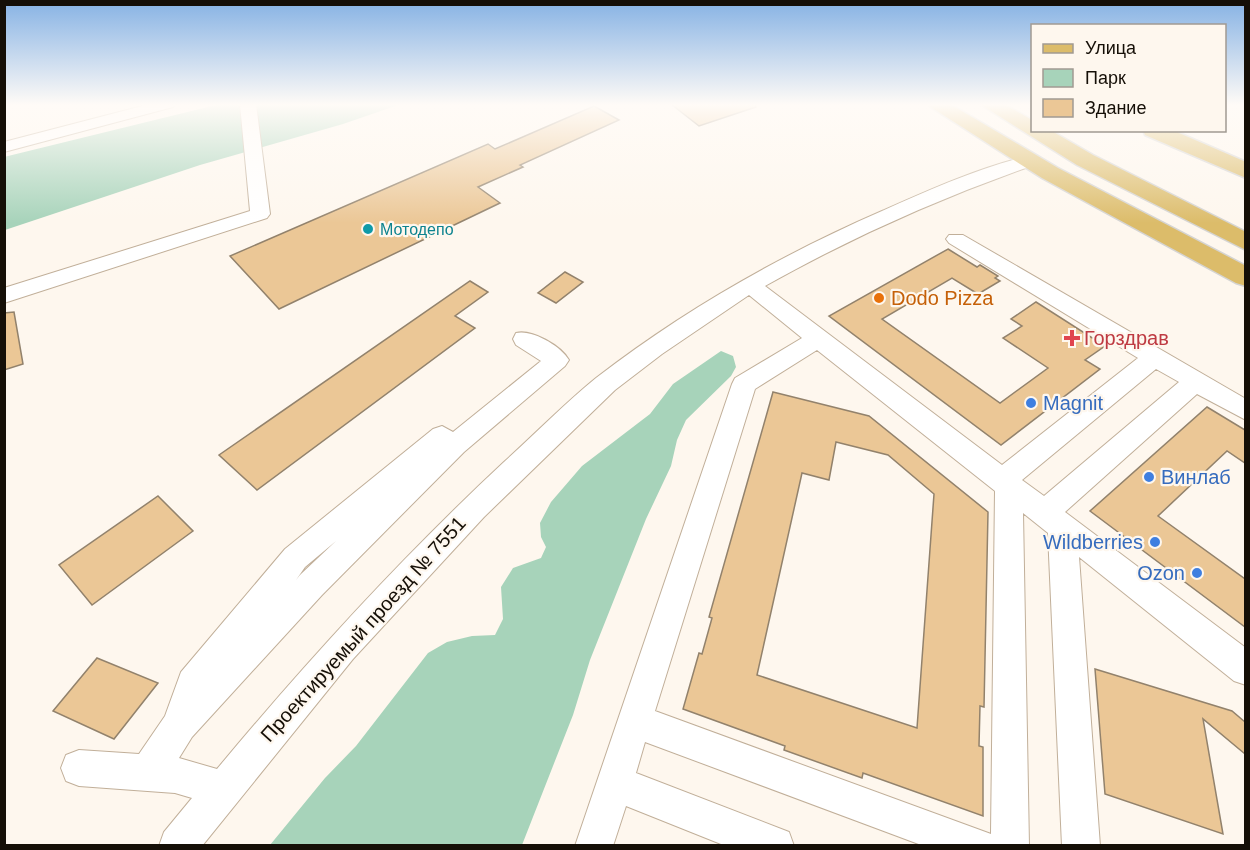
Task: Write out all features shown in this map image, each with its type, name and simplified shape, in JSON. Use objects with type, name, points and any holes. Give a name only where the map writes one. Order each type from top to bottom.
[{"type":"main road","points":[[1000,144],[1028,161],[1245,277]]},
{"type":"main road","points":[[1055,144],[1245,242]]},
{"type":"main road","points":[[1184,144],[1245,171]]},
{"type":"main road","points":[[1201,221],[1245,249]]},
{"type":"street","points":[[4,296],[260,214],[252,144]]},
{"type":"street","name":"Проектируемый проезд № 7551","points":[[178,846],[223,789],[386,598],[463,517],[604,386],[656,346],[817,248],[881,216],[957,185],[1028,161]]},
{"type":"street","points":[[956,239],[1245,411]]},
{"type":"street","points":[[752,286],[1245,669]]},
{"type":"street","points":[[594,846],[744,384],[819,338]]},
{"type":"street","points":[[148,773],[180,725],[372,523],[455,446],[557,360],[534,345]]},
{"type":"street","points":[[1005,482],[1155,357]]},
{"type":"street","points":[[1053,520],[1196,381]]},
{"type":"street","points":[[1005,482],[1010,846]]},
{"type":"street","points":[[1053,520],[1081,846]]},
{"type":"street","points":[[635,721],[977,846]]},
{"type":"street","points":[[79,768],[175,775],[223,789]]},
{"type":"street","points":[[614,783],[775,846]]},
{"type":"green space","points":[[58,144],[274,144],[200,165],[5,230],[4,157]]},
{"type":"green space","points":[[721,351],[733,356],[736,367],[731,376],[686,420],[677,440],[671,466],[646,519],[590,660],[573,715],[522,845],[270,845],[325,778],[356,746],[428,653],[447,642],[472,636],[495,635],[503,619],[501,587],[513,568],[541,558],[546,547],[541,537],[540,523],[551,502],[582,466],[650,414],[673,384]]},
{"type":"building","name":"Мотодепо","points":[[488,144],[495,149],[507,144],[567,144],[478,187],[500,203],[279,309],[230,256]]},
{"type":"building","points":[[948,249],[977,267],[980,265],[998,276],[995,278],[1000,281],[978,294],[952,278],[882,319],[1000,403],[1048,368],[1003,338],[1022,326],[1011,319],[1036,302],[1105,346],[1085,360],[1100,369],[1001,445],[829,316]]},
{"type":"building","points":[[565,272],[583,282],[556,303],[538,293]]},
{"type":"building","points":[[470,281],[488,292],[455,316],[475,328],[257,490],[219,455]]},
{"type":"building","points":[[14,312],[23,364],[4,370],[4,313]]},
{"type":"building","points":[[773,392],[869,416],[988,512],[984,707],[980,706],[979,746],[983,747],[983,816],[863,773],[862,778],[784,750],[785,746],[683,709],[699,653],[702,654],[712,618],[709,617]],"holes":[[[836,442],[888,455],[934,494],[917,728],[757,675],[802,473],[829,480]]]},
{"type":"building","points":[[1207,407],[1245,430],[1245,463],[1227,451],[1158,516],[1245,579],[1245,627],[1090,511]]},
{"type":"building","points":[[158,496],[193,531],[92,605],[59,565]]},
{"type":"building","points":[[97,658],[158,683],[114,739],[53,711]]},
{"type":"building","points":[[1095,669],[1232,711],[1245,722],[1245,754],[1203,719],[1223,834],[1105,794]]},
{"type":"place","name":"Мотодепо","points":[[368,229]]},
{"type":"place","name":"Dodo Pizza","points":[[879,298]]},
{"type":"place","name":"Горздрав","points":[[1072,338]]},
{"type":"place","name":"Magnit","points":[[1031,403]]},
{"type":"place","name":"Винлаб","points":[[1149,477]]},
{"type":"place","name":"Wildberries","points":[[1155,542]]},
{"type":"place","name":"Ozon","points":[[1197,573]]}]
